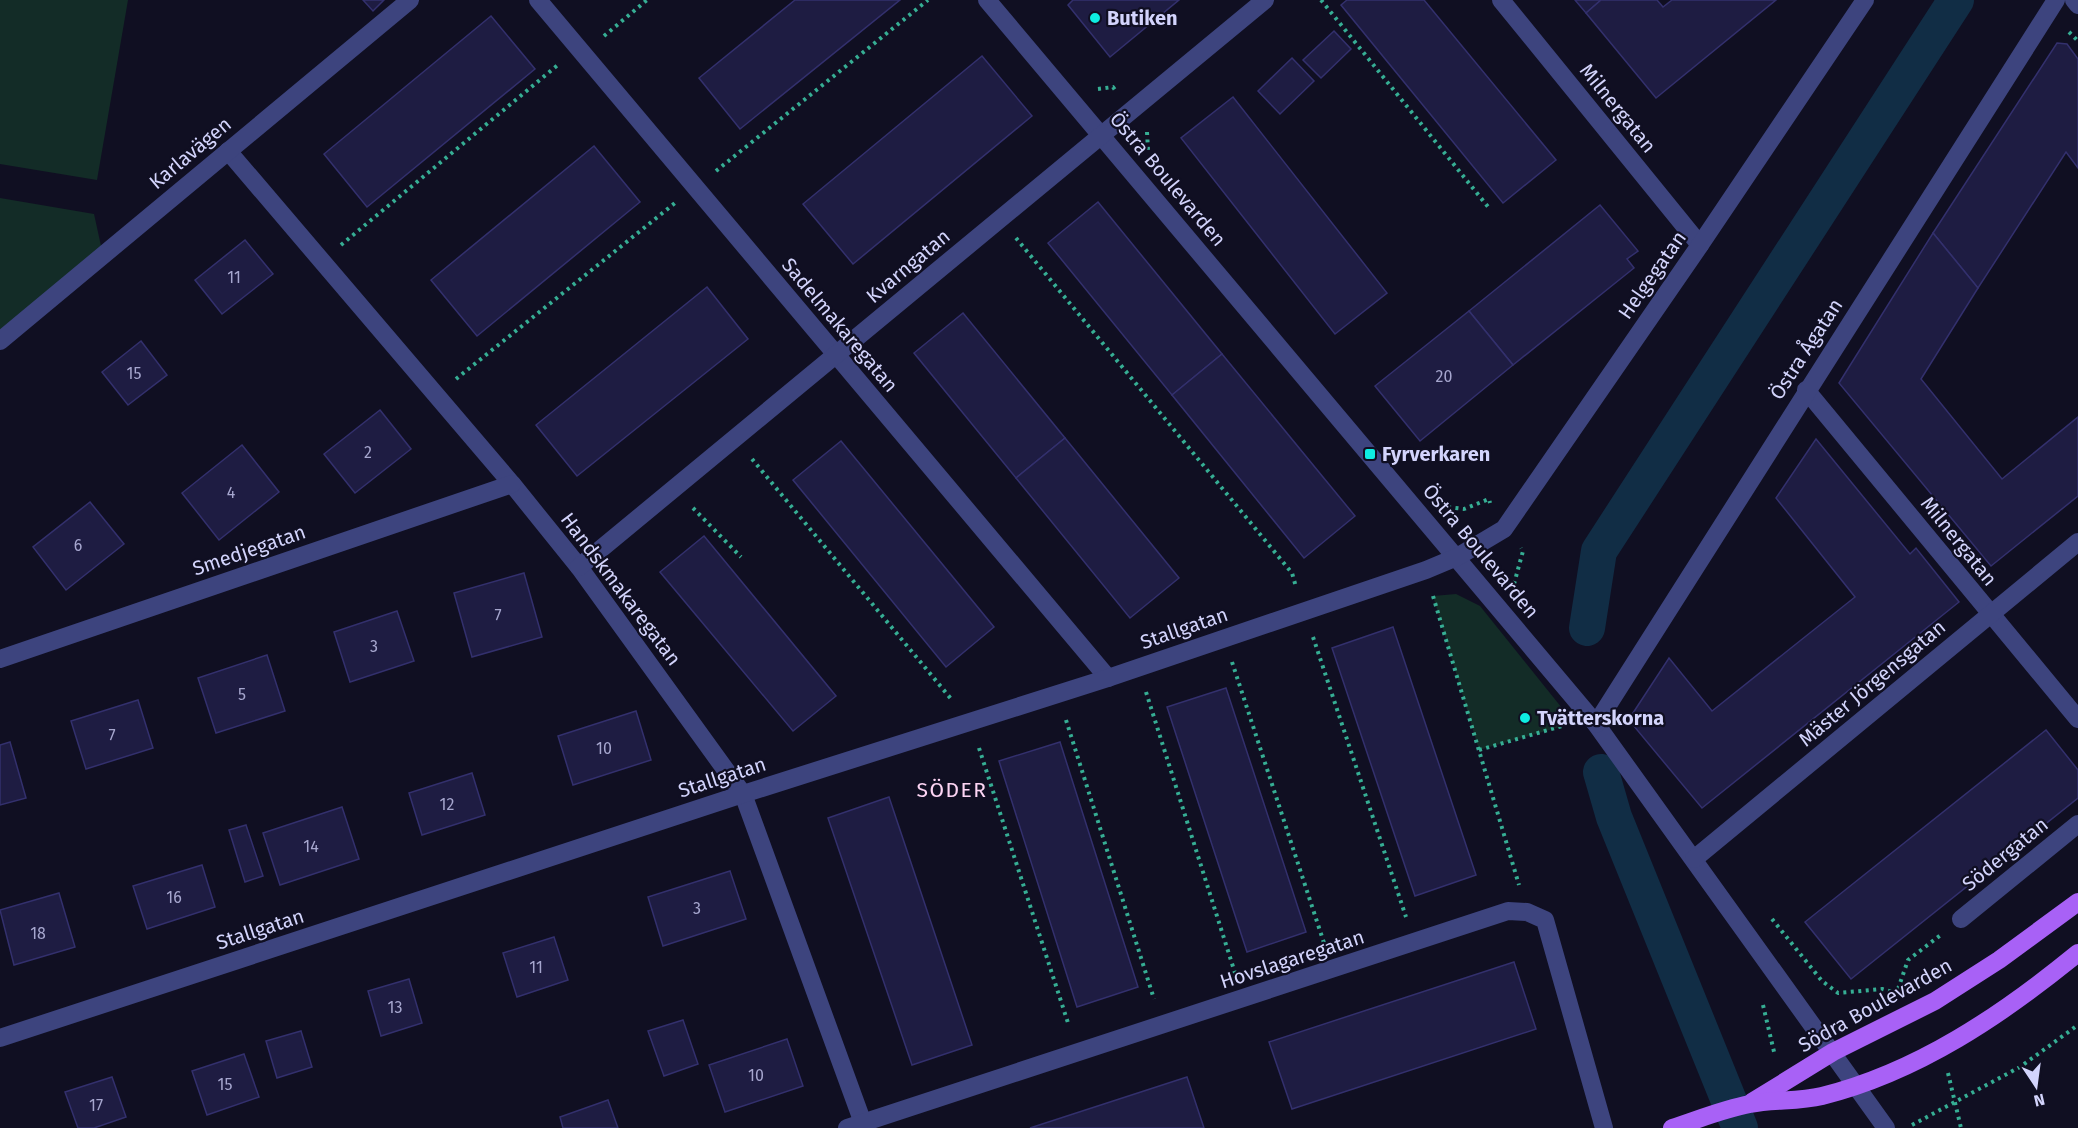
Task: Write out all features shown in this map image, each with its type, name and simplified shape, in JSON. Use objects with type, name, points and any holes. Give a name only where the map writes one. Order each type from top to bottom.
[{"type":"main road","name":"Södra Boulevarden","points":[[1672,1128],[1751,1103],[1833,1052],[1935,1001],[1999,960],[2078,902]]},
{"type":"main road","name":"Södra Boulevarden","points":[[1751,1103],[1788,1102],[1822,1096],[1937,1052],[2005,1008],[2078,953]]},
{"type":"street","name":"Karlavägen","points":[[0,341],[410,0]]},
{"type":"street","name":"Sadelmakaregatan","points":[[538,0],[1108,678]]},
{"type":"street","name":"Östra Boulevarden","points":[[987,0],[1596,724],[1886,1128]]},
{"type":"street","name":"Kvarngatan","points":[[579,567],[1266,0]]},
{"type":"street","name":"Milnergatan","points":[[1501,0],[1700,245]]},
{"type":"street","name":"Helgegatan","points":[[1457,557],[1504,529],[1700,245],[1865,0]]},
{"type":"street","name":"Östra Ågatan","points":[[1596,724],[1806,390],[2056,0]]},
{"type":"street","points":[[2074,0],[2078,5]]},
{"type":"street","name":"Handskmakaregatan","points":[[228,151],[512,484],[579,567],[743,794],[855,1125]]},
{"type":"street","name":"Milnergatan","points":[[1806,390],[2078,720]]},
{"type":"street","name":"Smedjegatan","points":[[0,659],[512,484]]},
{"type":"street","name":"Mäster Jörgensgatan","points":[[1694,859],[2078,542]]},
{"type":"street","name":"Stallgatan","points":[[0,1038],[743,794],[1108,678],[1426,570],[1457,557]]},
{"type":"street","name":"Södergatan","points":[[1961,919],[2078,824]]},
{"type":"street","name":"Hovslagaregatan","points":[[855,1125],[1508,911],[1527,912]]},
{"type":"street","points":[[1527,912],[1545,920],[1604,1128]]},
{"type":"path","points":[[583,53],[647,0]]},
{"type":"path","points":[[1321,0],[1489,208]]},
{"type":"path","points":[[350,238],[550,71]]},
{"type":"path","points":[[1000,219],[1292,573],[1414,942]]},
{"type":"path","points":[[735,438],[970,722],[1077,1053]]},
{"type":"path","points":[[673,489],[741,557]]},
{"type":"path","points":[[1426,570],[1527,912]]},
{"type":"path","points":[[1224,639],[1333,969]]},
{"type":"path","points":[[1138,668],[1243,998]]},
{"type":"path","points":[[1058,694],[1162,1025]]},
{"type":"path","points":[[1479,750],[1563,726]]},
{"type":"path","points":[[1771,917],[1822,981],[1838,993],[1882,989],[1896,993],[1908,960],[1961,919]]},
{"type":"path","points":[[1762,1003],[1783,1083]]},
{"type":"path","points":[[1906,1128],[1957,1103],[2019,1067],[2078,1025]]},
{"type":"path","points":[[1937,1052],[1951,1079],[1961,1128]]},
{"type":"green space","points":[[0,0],[128,0],[97,180],[0,164]]},
{"type":"green space","points":[[0,198],[94,214],[103,255],[0,341]]},
{"type":"green space","points":[[1456,594],[1480,606],[1574,723],[1479,750],[1433,596]]},
{"type":"building","points":[[363,0],[384,0],[373,11]]},
{"type":"building","points":[[795,0],[900,0],[740,129],[699,78]]},
{"type":"building","points":[[1073,0],[1179,0],[1110,57],[1068,5]]},
{"type":"building","points":[[1347,0],[1424,0],[1556,160],[1503,203],[1341,5]]},
{"type":"building","points":[[1575,0],[1601,0],[1586,13]]},
{"type":"building","points":[[1601,0],[1657,0],[1663,7],[1672,0],[1776,0],[1656,98],[1586,13]]},
{"type":"building","points":[[491,16],[535,69],[367,207],[324,154]]},
{"type":"building","points":[[1334,31],[1351,49],[1321,78],[1303,60]]},
{"type":"building","points":[[2057,43],[2067,44],[2078,59],[2078,168],[2066,152],[1978,288],[1933,233]]},
{"type":"building","points":[[982,56],[1032,116],[853,264],[803,204]]},
{"type":"building","points":[[1292,58],[1314,81],[1280,114],[1258,91]]},
{"type":"building","points":[[1233,97],[1387,293],[1335,334],[1181,138]]},
{"type":"building","points":[[594,146],[640,202],[477,336],[431,280]]},
{"type":"building","points":[[1098,202],[1222,354],[1172,395],[1048,243]]},
{"type":"building","points":[[1600,205],[1638,251],[1627,259],[1634,268],[1513,365],[1469,311]]},
{"type":"building","points":[[1933,233],[1978,288],[1921,379],[2002,479],[2078,417],[2078,496],[1991,566],[1839,383]]},
{"type":"building","points":[[245,240],[273,274],[222,314],[195,280]]},
{"type":"building","points":[[707,287],[748,339],[577,476],[536,425]]},
{"type":"building","points":[[1469,311],[1513,365],[1420,441],[1375,386]]},
{"type":"building","points":[[963,313],[1065,438],[1016,478],[914,353]]},
{"type":"building","points":[[141,341],[167,375],[128,405],[102,372]]},
{"type":"building","points":[[1222,354],[1355,516],[1304,558],[1172,395]]},
{"type":"building","points":[[380,410],[411,449],[355,493],[324,454]]},
{"type":"building","points":[[1065,438],[1179,578],[1130,618],[1016,478]]},
{"type":"building","points":[[1816,439],[1910,554],[1916,548],[1959,602],[1702,808],[1633,725],[1631,716],[1669,658],[1712,711],[1855,597],[1776,498]]},
{"type":"building","points":[[841,441],[994,627],[946,667],[793,480]]},
{"type":"building","points":[[242,445],[279,492],[219,540],[182,493]]},
{"type":"building","points":[[90,502],[124,544],[66,590],[33,547]]},
{"type":"building","points":[[704,536],[836,696],[793,731],[660,572]]},
{"type":"building","points":[[524,573],[542,637],[472,657],[454,593]]},
{"type":"building","points":[[397,611],[414,661],[350,682],[334,632]]},
{"type":"building","points":[[1393,627],[1476,875],[1415,896],[1332,648]]},
{"type":"building","points":[[267,655],[285,711],[216,733],[198,678]]},
{"type":"building","points":[[1226,688],[1306,932],[1247,952],[1167,707]]},
{"type":"building","points":[[138,700],[153,748],[86,769],[71,721]]},
{"type":"building","points":[[636,711],[651,760],[573,785],[558,736]]},
{"type":"building","points":[[2046,730],[2078,770],[2078,798],[1851,979],[1805,922]]},
{"type":"building","points":[[10,742],[26,798],[0,805],[0,745]]},
{"type":"building","points":[[1060,742],[1138,987],[1077,1007],[999,761]]},
{"type":"building","points":[[472,773],[485,815],[422,835],[409,793]]},
{"type":"building","points":[[889,797],[972,1045],[912,1065],[828,818]]},
{"type":"building","points":[[342,807],[359,859],[280,885],[263,833]]},
{"type":"building","points":[[246,825],[263,876],[245,882],[229,830]]},
{"type":"building","points":[[202,865],[215,907],[147,929],[133,886]]},
{"type":"building","points":[[730,871],[746,919],[663,946],[648,897]]},
{"type":"building","points":[[59,893],[75,947],[14,965],[0,910]]},
{"type":"building","points":[[554,937],[568,980],[517,997],[503,953]]},
{"type":"building","points":[[1514,962],[1536,1029],[1292,1109],[1269,1042]]},
{"type":"building","points":[[409,979],[422,1023],[381,1036],[368,991]]},
{"type":"building","points":[[683,1020],[698,1064],[664,1076],[648,1031]]},
{"type":"building","points":[[301,1031],[312,1067],[277,1078],[266,1041]]},
{"type":"building","points":[[787,1039],[803,1086],[725,1112],[709,1065]]},
{"type":"building","points":[[244,1054],[259,1097],[207,1115],[192,1071]]},
{"type":"building","points":[[112,1077],[126,1117],[94,1128],[78,1128],[65,1092]]},
{"type":"building","points":[[1187,1077],[1204,1128],[1030,1128]]},
{"type":"building","points":[[608,1100],[618,1128],[563,1128],[560,1117]]},
{"type":"waterway","points":[[1587,628],[1599,551],[1956,0]]},
{"type":"waterway","points":[[1601,772],[1614,817],[1740,1128]]},
{"type":"place","name":"Butiken","points":[[1095,18]]},
{"type":"place","name":"Fyrverkaren","points":[[1370,454]]},
{"type":"place","name":"Tvätterskorna","points":[[1525,718]]},
{"type":"district","name":"SÖDER","points":[[952,790]]}]
